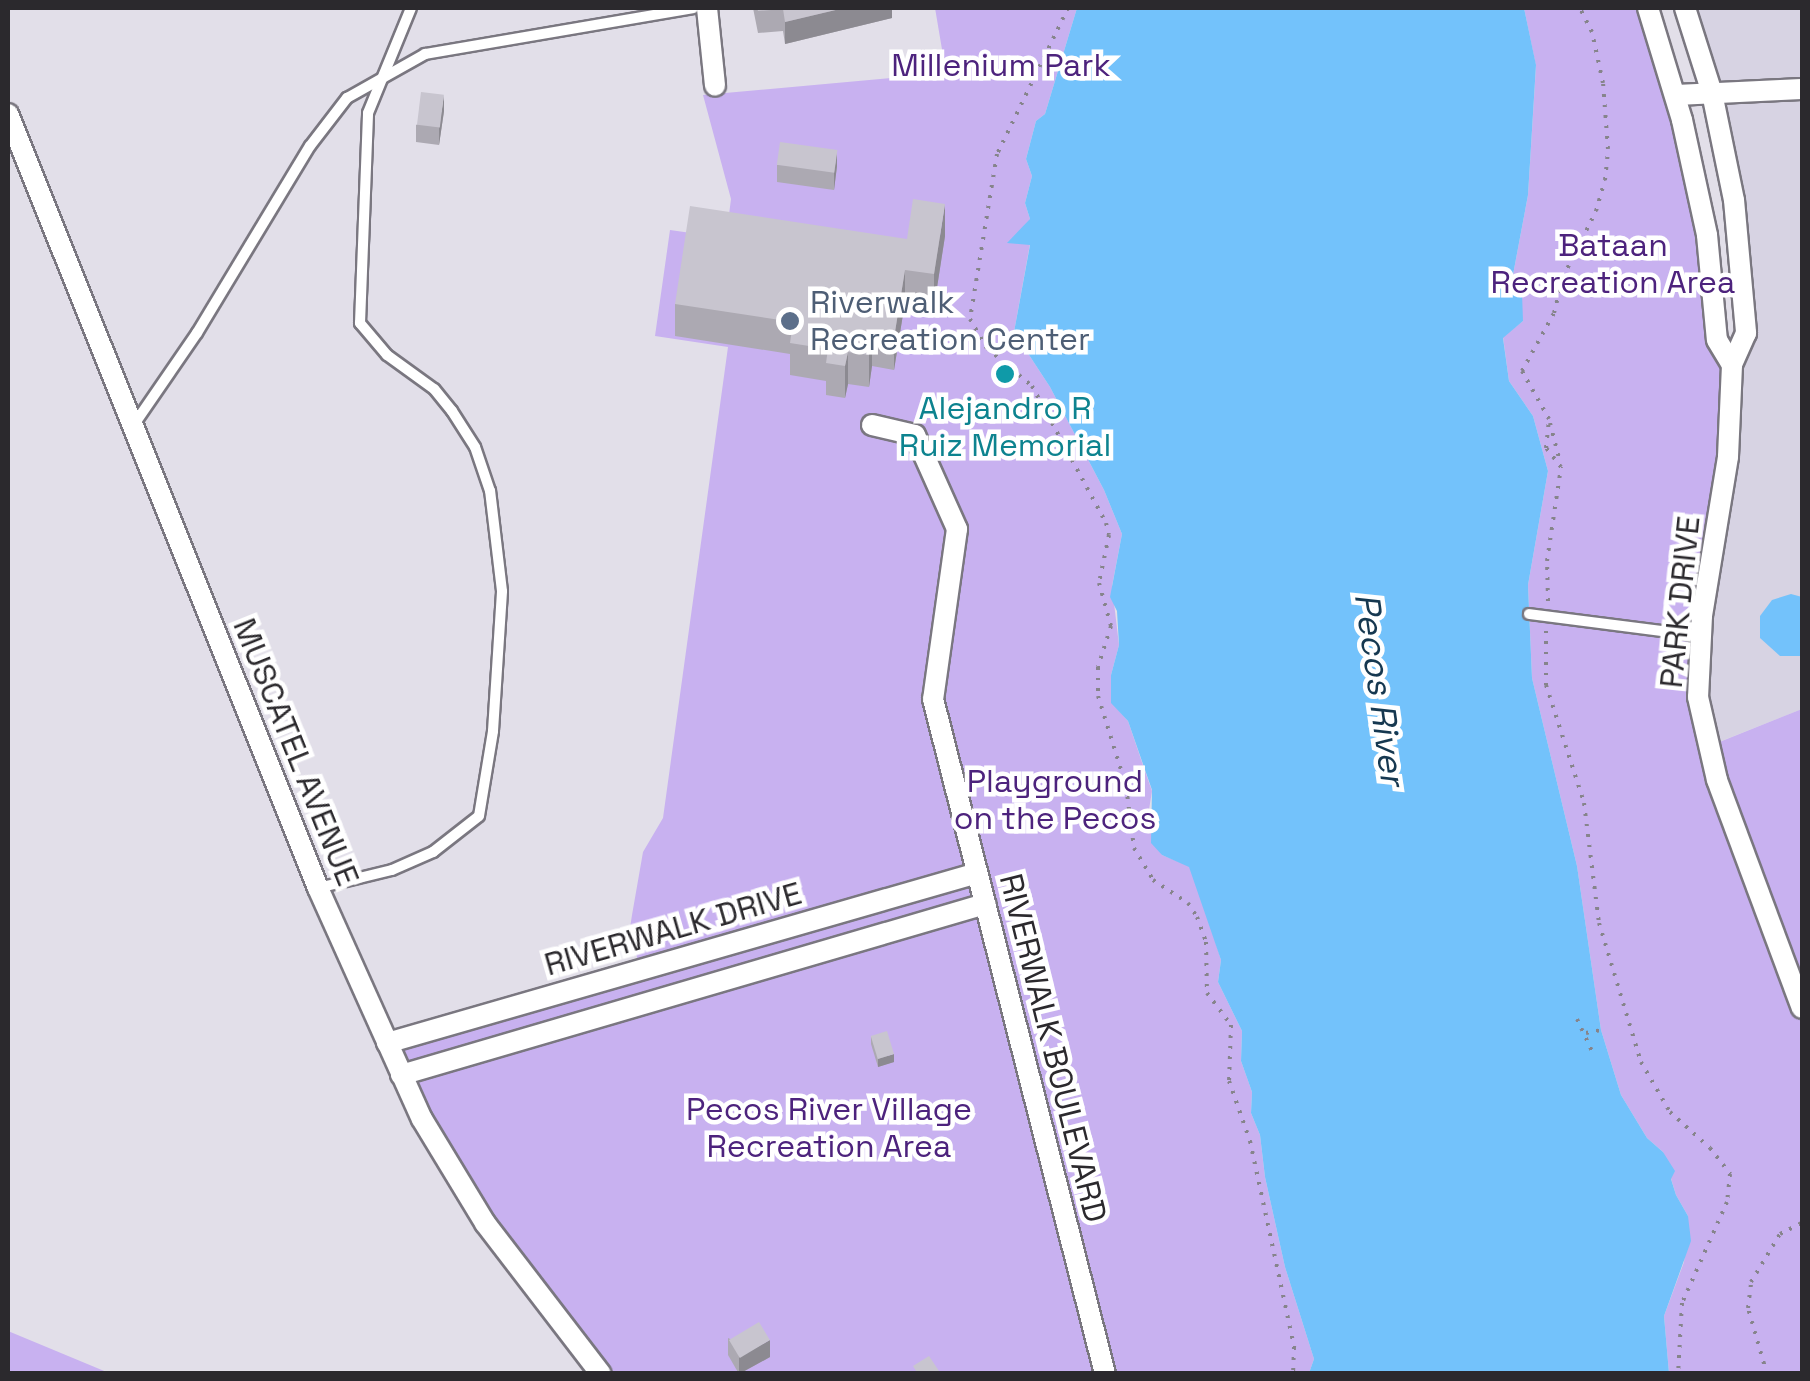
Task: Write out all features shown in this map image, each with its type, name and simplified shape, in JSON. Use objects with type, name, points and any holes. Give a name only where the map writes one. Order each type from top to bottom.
[{"type":"street","points":[[707,8],[715,86]]},
{"type":"street","name":"PARK DRIVE","points":[[1648,8],[1676,95],[1707,235],[1717,340],[1732,365]]},
{"type":"street","name":"PARK DRIVE","points":[[1685,8],[1712,93],[1734,200],[1746,333],[1732,365],[1728,457],[1700,636],[1698,697],[1706,747],[1802,1008]]},
{"type":"street","points":[[1676,95],[1802,89]]},
{"type":"street","name":"MUSCATEL AVENUE","points":[[8,114],[318,888],[401,1075],[457,1181],[602,1374]]},
{"type":"street","name":"RIVERWALK BOULEVARD","points":[[872,425],[915,434],[957,529],[933,699],[1105,1374]]},
{"type":"street","name":"RIVERWALK DRIVE","points":[[387,1044],[977,873]]},
{"type":"street","name":"RIVERWALK DRIVE","points":[[401,1075],[985,904]]},
{"type":"street","points":[[654,966],[662,998]]},
{"type":"lane","points":[[318,888],[392,870],[433,852],[479,816],[498,669],[502,560],[490,491],[475,447],[434,390],[387,355],[360,323],[364,136],[368,113],[411,8]]},
{"type":"lane","points":[[132,427],[197,333],[334,112],[347,98],[425,54],[693,8]]},
{"type":"lane","points":[[1529,614],[1700,636]]},
{"type":"path","points":[[1068,8],[997,154],[970,320],[988,348],[1032,386],[1106,523],[1109,535],[1100,583],[1112,626],[1098,666],[1098,696],[1126,786],[1134,848],[1154,880],[1188,903],[1197,916],[1206,942],[1207,993],[1231,1025],[1228,1080],[1250,1141],[1294,1346],[1294,1374]]},
{"type":"path","points":[[1580,8],[1592,32],[1601,72],[1608,164],[1602,197],[1562,277],[1554,313],[1522,371],[1558,444],[1560,467],[1547,560],[1546,685],[1584,802],[1600,923],[1641,1062],[1670,1112],[1710,1148],[1730,1174],[1727,1202],[1682,1303],[1678,1374]]},
{"type":"path","points":[[1549,420],[1546,448],[1560,467]]},
{"type":"path","points":[[1576,1019],[1592,1050]]},
{"type":"path","points":[[1584,1033],[1601,1030]]},
{"type":"path","points":[[1766,1374],[1748,1308],[1751,1282],[1780,1234],[1802,1223]]},
{"type":"shaded area","points":[[1685,8],[1802,8],[1802,709],[1706,747],[1698,697],[1743,274]]},
{"type":"green space","name":"Pecos River Village Recreation Area","points":[[935,8],[1077,8],[1045,114],[1036,121],[1026,159],[1032,176],[1025,203],[1030,219],[1023,243],[1030,244],[1014,332],[1050,387],[1104,490],[1122,534],[1112,586],[1119,645],[1111,675],[1111,702],[1128,721],[1152,791],[1148,816],[1162,855],[1189,866],[1198,885],[1221,960],[1218,982],[1242,1031],[1241,1061],[1252,1092],[1251,1113],[1260,1135],[1265,1177],[1285,1267],[1314,1359],[1309,1373],[601,1373],[520,1269],[387,1043],[640,970],[630,928],[643,852],[663,818],[728,347],[655,336],[670,230],[726,238],[731,199],[703,95],[946,73]]},
{"type":"green space","name":"Bataan Recreation Area","points":[[1524,8],[1648,8],[1732,365],[1711,556],[1707,747],[1802,709],[1802,1373],[1669,1373],[1664,1316],[1684,1262],[1688,1216],[1676,1195],[1663,1152],[1647,1138],[1621,1095],[1601,1030],[1577,866],[1532,678],[1528,585],[1548,471],[1533,416],[1509,381],[1503,337],[1523,321],[1512,280],[1528,195],[1536,66]]},
{"type":"green space","points":[[8,1331],[109,1373],[8,1373]]},
{"type":"water","name":"Pecos River","points":[[1077,8],[1524,8],[1536,65],[1528,195],[1512,280],[1522,293],[1523,321],[1503,338],[1509,381],[1533,416],[1548,471],[1528,585],[1532,678],[1577,866],[1601,1030],[1621,1095],[1647,1138],[1663,1152],[1675,1171],[1671,1179],[1688,1216],[1691,1241],[1664,1316],[1669,1373],[1309,1373],[1314,1359],[1285,1267],[1265,1177],[1260,1135],[1251,1113],[1252,1092],[1241,1061],[1242,1031],[1218,982],[1221,960],[1189,867],[1162,855],[1151,843],[1152,790],[1128,721],[1111,703],[1111,675],[1119,645],[1117,611],[1110,597],[1122,534],[1104,490],[1050,387],[1014,332],[1030,245],[1007,243],[1030,219],[1025,203],[1032,176],[1026,159],[1036,121],[1045,114]]},
{"type":"water","points":[[1791,594],[1802,597],[1802,656],[1780,656],[1760,638],[1760,616],[1772,600]]},
{"type":"building","points":[[757,8],[844,8],[785,22],[783,9]]},
{"type":"building","points":[[421,92],[444,95],[440,128],[417,125]]},
{"type":"building","points":[[780,142],[837,150],[834,173],[777,165]]},
{"type":"building","name":"Riverwalk Recreation Center","points":[[913,199],[945,204],[934,274],[905,270],[894,338],[872,334],[869,355],[848,352],[845,366],[826,363],[828,349],[790,343],[793,322],[675,304],[690,206],[907,239]]},
{"type":"building","points":[[887,1031],[894,1054],[878,1059],[871,1036]]},
{"type":"building","points":[[759,1322],[770,1340],[740,1358],[729,1340]]},
{"type":"building","points":[[929,1356],[941,1374],[918,1374],[913,1366]]},
{"type":"place","name":"Riverwalk Recreation Center","points":[[790,321]]},
{"type":"place","name":"Alejandro R Ruiz Memorial","points":[[1005,374]]},
{"type":"park label","name":"Millenium Park","points":[[1001,65]]},
{"type":"park label","name":"Playground on the Pecos","points":[[1055,800]]}]
